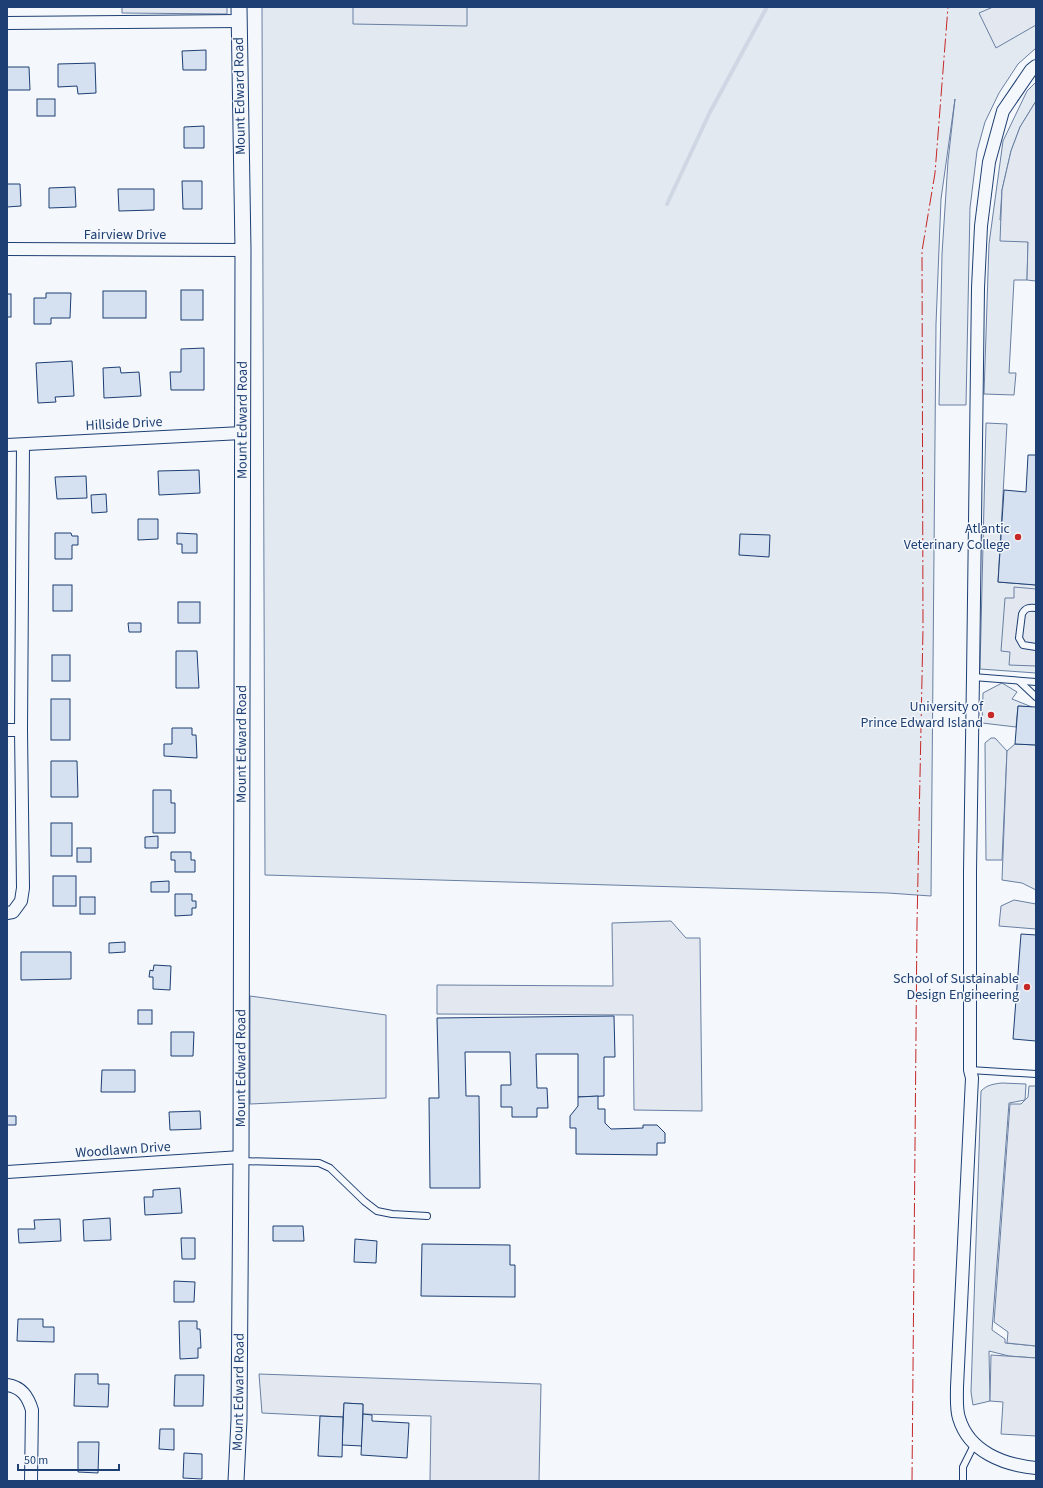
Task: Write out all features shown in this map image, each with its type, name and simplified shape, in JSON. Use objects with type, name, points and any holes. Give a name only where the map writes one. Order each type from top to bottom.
[{"type":"street","points":[[7,23],[239,14]]},
{"type":"street","name":"Mount Edward Road","points":[[236,1481],[239,1420],[241,1159],[243,250],[239,14]]},
{"type":"street","points":[[1036,66],[1003,111],[989,162],[981,226],[978,288],[970,870],[970,1070],[972,1078],[957,1387],[958,1417],[965,1434],[974,1445],[993,1458],[1022,1467],[1036,1468]]},
{"type":"street","name":"Fairview Drive","points":[[7,249],[243,250]]},
{"type":"street","name":"Hillside Drive","points":[[7,445],[242,433]]},
{"type":"street","points":[[7,913],[13,912],[21,901],[23,888],[21,730],[23,444]]},
{"type":"street","points":[[7,730],[21,730]]},
{"type":"street","name":"Woodlawn Drive","points":[[7,1172],[241,1159]]},
{"type":"street","points":[[7,1385],[21,1390],[29,1400],[32,1410],[31,1481]]},
{"type":"lane","points":[[1036,608],[1027,608],[1023,611],[1019,638],[1023,645],[1036,647]]},
{"type":"lane","points":[[973,677],[1036,682]]},
{"type":"lane","points":[[1019,681],[1036,698]]},
{"type":"lane","points":[[970,1070],[1036,1074]]},
{"type":"lane","points":[[241,1159],[319,1163],[330,1168],[364,1201],[377,1211],[392,1214],[427,1216]]},
{"type":"lane","points":[[963,1481],[963,1467],[974,1445]]},
{"type":"shaded area","points":[[122,7],[227,7],[227,14],[122,13]]},
{"type":"shaded area","points":[[262,7],[1036,7],[1036,48],[1018,64],[999,93],[985,122],[977,151],[970,208],[966,405],[939,405],[942,254],[948,161],[955,99],[941,199],[936,324],[931,896],[888,893],[265,875]]},
{"type":"shaded area","points":[[353,7],[467,7],[467,26],[353,24]]},
{"type":"shaded area","points":[[993,7],[1036,7],[1036,25],[996,48],[979,13]]},
{"type":"shaded area","points":[[1036,82],[1036,101],[1020,127],[1011,151],[1002,190],[1000,220],[1028,242],[1027,280],[1014,280],[1009,373],[1016,373],[1014,395],[984,394],[989,244],[1003,141],[1027,91]]},
{"type":"shaded area","points":[[1036,101],[1036,281],[1027,280],[1028,242],[1000,241],[1002,190],[1011,151],[1020,127]]},
{"type":"shaded area","points":[[986,423],[1007,424],[998,582],[1036,585],[1036,673],[980,669]]},
{"type":"shaded area","points":[[1014,587],[1036,589],[1036,666],[1009,665],[1010,652],[1001,651],[1005,598],[1014,598]]},
{"type":"shaded area","points":[[1002,683],[1017,692],[1012,699],[1032,707],[1018,706],[1016,727],[982,723],[983,693]]},
{"type":"shaded area","points":[[991,738],[995,738],[1007,751],[1002,860],[986,860],[985,743]]},
{"type":"shaded area","points":[[1015,744],[1036,745],[1036,890],[1022,883],[1002,880],[1007,751]]},
{"type":"shaded area","points":[[1014,900],[1036,904],[1036,929],[999,926],[1001,906]]},
{"type":"shaded area","points":[[671,921],[686,938],[700,938],[702,1111],[634,1110],[633,1015],[437,1014],[437,985],[613,986],[612,923]]},
{"type":"shaded area","points":[[250,996],[386,1015],[386,1098],[250,1104]]},
{"type":"shaded area","points":[[1002,1083],[1026,1084],[1025,1100],[1009,1103],[992,1330],[1005,1339],[1005,1343],[1036,1346],[1036,1358],[1009,1356],[989,1351],[990,1401],[973,1405],[971,1392],[981,1091],[990,1085]]},
{"type":"shaded area","points":[[1029,1086],[1036,1086],[1036,1346],[1007,1343],[1008,1332],[994,1322],[1010,1104],[1021,1104],[1028,1097]]},
{"type":"shaded area","points":[[991,1355],[1036,1358],[1036,1436],[1001,1434],[1003,1402],[990,1401]]},
{"type":"shaded area","points":[[259,1374],[541,1384],[539,1481],[430,1481],[431,1416],[363,1414],[363,1404],[344,1403],[343,1417],[262,1413]]},
{"type":"building","points":[[206,50],[206,70],[183,70],[182,51]]},
{"type":"building","points":[[95,63],[96,93],[78,94],[77,86],[58,87],[58,64]]},
{"type":"building","points":[[7,67],[29,67],[30,90],[7,90]]},
{"type":"building","points":[[37,99],[55,99],[55,116],[37,116]]},
{"type":"building","points":[[204,126],[204,148],[184,148],[184,127]]},
{"type":"building","points":[[182,181],[202,181],[202,209],[183,209]]},
{"type":"building","points":[[7,184],[20,184],[21,206],[7,207]]},
{"type":"building","points":[[75,187],[76,207],[49,208],[49,188]]},
{"type":"building","points":[[118,189],[154,189],[154,210],[119,211]]},
{"type":"building","points":[[181,290],[203,290],[203,320],[181,320]]},
{"type":"building","points":[[103,291],[146,291],[146,318],[103,318]]},
{"type":"building","points":[[46,293],[71,293],[70,318],[51,318],[51,324],[34,324],[34,298],[46,298]]},
{"type":"building","points":[[7,294],[11,294],[11,317],[7,317]]},
{"type":"building","points":[[204,348],[204,390],[171,390],[170,372],[181,372],[181,349]]},
{"type":"building","points":[[72,361],[74,396],[55,397],[56,402],[38,403],[36,363]]},
{"type":"building","points":[[120,367],[121,373],[139,372],[141,396],[104,398],[103,368]]},
{"type":"building","name":"Atlantic Veterinary College","points":[[1028,455],[1036,455],[1036,585],[998,582],[1004,490],[1026,492]]},
{"type":"building","points":[[199,470],[200,493],[159,495],[158,471]]},
{"type":"building","points":[[86,476],[87,498],[57,499],[55,477]]},
{"type":"building","points":[[106,494],[107,512],[92,513],[91,495]]},
{"type":"building","points":[[138,519],[158,519],[158,539],[138,540]]},
{"type":"building","points":[[55,533],[71,533],[72,536],[78,536],[78,545],[72,545],[72,559],[55,559]]},
{"type":"building","points":[[177,533],[197,534],[197,553],[182,553],[182,544],[177,544]]},
{"type":"building","points":[[740,534],[770,535],[769,557],[739,555]]},
{"type":"building","points":[[53,585],[72,585],[72,611],[53,611]]},
{"type":"building","points":[[178,602],[200,602],[200,623],[178,623]]},
{"type":"building","points":[[128,623],[141,623],[141,632],[129,632]]},
{"type":"building","points":[[176,651],[197,651],[199,688],[176,688]]},
{"type":"building","points":[[52,655],[70,655],[70,681],[52,681]]},
{"type":"building","points":[[51,699],[70,699],[70,740],[51,740]]},
{"type":"building","points":[[1018,706],[1036,707],[1036,745],[1015,744]]},
{"type":"building","points":[[172,728],[192,728],[192,735],[196,735],[197,758],[164,756],[164,744],[172,744]]},
{"type":"building","points":[[51,761],[77,761],[78,797],[51,797]]},
{"type":"building","points":[[153,790],[171,790],[171,803],[175,803],[175,833],[153,833]]},
{"type":"building","points":[[51,823],[72,823],[72,856],[51,856]]},
{"type":"building","points":[[158,836],[158,848],[145,848],[145,837]]},
{"type":"building","points":[[77,848],[91,848],[91,862],[77,862]]},
{"type":"building","points":[[171,852],[191,852],[191,860],[195,860],[195,872],[175,872],[175,860],[171,860]]},
{"type":"building","points":[[53,876],[76,876],[76,906],[53,906]]},
{"type":"building","points":[[169,881],[169,892],[151,892],[151,882]]},
{"type":"building","points":[[175,894],[192,894],[192,901],[196,901],[196,908],[192,908],[192,915],[175,916]]},
{"type":"building","points":[[80,897],[95,897],[95,914],[80,914]]},
{"type":"building","name":"School of Sustainable Design Engineering","points":[[1021,934],[1036,935],[1036,1041],[1013,1039]]},
{"type":"building","points":[[125,942],[125,952],[109,953],[109,943]]},
{"type":"building","points":[[21,952],[71,952],[71,979],[21,980]]},
{"type":"building","points":[[154,965],[171,966],[170,990],[153,989],[153,977],[149,977],[150,970],[153,971]]},
{"type":"building","points":[[138,1010],[152,1010],[152,1024],[138,1024]]},
{"type":"building","points":[[614,1016],[615,1057],[604,1057],[604,1096],[578,1097],[578,1054],[536,1054],[537,1088],[547,1088],[548,1108],[537,1108],[537,1117],[512,1117],[512,1107],[501,1107],[501,1085],[511,1085],[510,1052],[465,1052],[466,1096],[479,1096],[480,1188],[430,1188],[429,1098],[439,1098],[437,1018]]},
{"type":"building","points":[[171,1032],[194,1032],[193,1056],[171,1056]]},
{"type":"building","points":[[102,1070],[135,1070],[135,1092],[101,1092]]},
{"type":"building","points":[[598,1096],[598,1109],[605,1109],[605,1123],[611,1129],[643,1128],[643,1125],[657,1125],[665,1133],[665,1143],[657,1143],[657,1155],[576,1154],[576,1128],[570,1128],[570,1116],[578,1106],[578,1097]]},
{"type":"building","points":[[200,1111],[201,1129],[170,1130],[169,1112]]},
{"type":"building","points":[[7,1116],[16,1116],[16,1125],[7,1125]]},
{"type":"building","points":[[180,1188],[182,1213],[145,1215],[144,1197],[153,1197],[153,1190]]},
{"type":"building","points":[[110,1218],[111,1240],[84,1241],[83,1220]]},
{"type":"building","points":[[60,1219],[61,1241],[19,1243],[18,1229],[35,1229],[34,1220]]},
{"type":"building","points":[[273,1226],[303,1226],[304,1241],[273,1241]]},
{"type":"building","points":[[181,1238],[195,1238],[195,1259],[182,1259]]},
{"type":"building","points":[[355,1239],[377,1241],[376,1263],[354,1262]]},
{"type":"building","points":[[422,1244],[510,1245],[510,1265],[515,1265],[515,1297],[421,1296]]},
{"type":"building","points":[[174,1281],[195,1282],[194,1302],[174,1302]]},
{"type":"building","points":[[18,1319],[43,1319],[43,1327],[54,1327],[54,1342],[17,1341]]},
{"type":"building","points":[[179,1321],[197,1321],[197,1329],[200,1329],[201,1348],[198,1348],[198,1358],[180,1359]]},
{"type":"building","points":[[75,1374],[98,1374],[98,1384],[109,1384],[108,1407],[74,1406]]},
{"type":"building","points":[[175,1375],[204,1375],[203,1406],[174,1406]]},
{"type":"building","points":[[344,1403],[363,1404],[362,1446],[342,1445]]},
{"type":"building","points":[[363,1414],[372,1415],[372,1421],[409,1423],[407,1458],[361,1455]]},
{"type":"building","points":[[320,1416],[343,1417],[342,1457],[318,1456]]},
{"type":"building","points":[[160,1429],[174,1429],[174,1450],[159,1449]]},
{"type":"building","points":[[78,1442],[99,1442],[98,1473],[78,1472]]},
{"type":"building","points":[[184,1453],[202,1454],[202,1479],[183,1478]]},
{"type":"waterway","points":[[667,204],[710,112],[767,7]]},
{"type":"power","points":[[912,1481],[917,924],[923,629],[922,251],[935,173],[948,7]]},
{"type":"place","name":"Atlantic Veterinary College","points":[[1018,537]]},
{"type":"place","name":"University of Prince Edward Island","points":[[991,715]]},
{"type":"place","name":"School of Sustainable Design Engineering","points":[[1027,987]]}]
